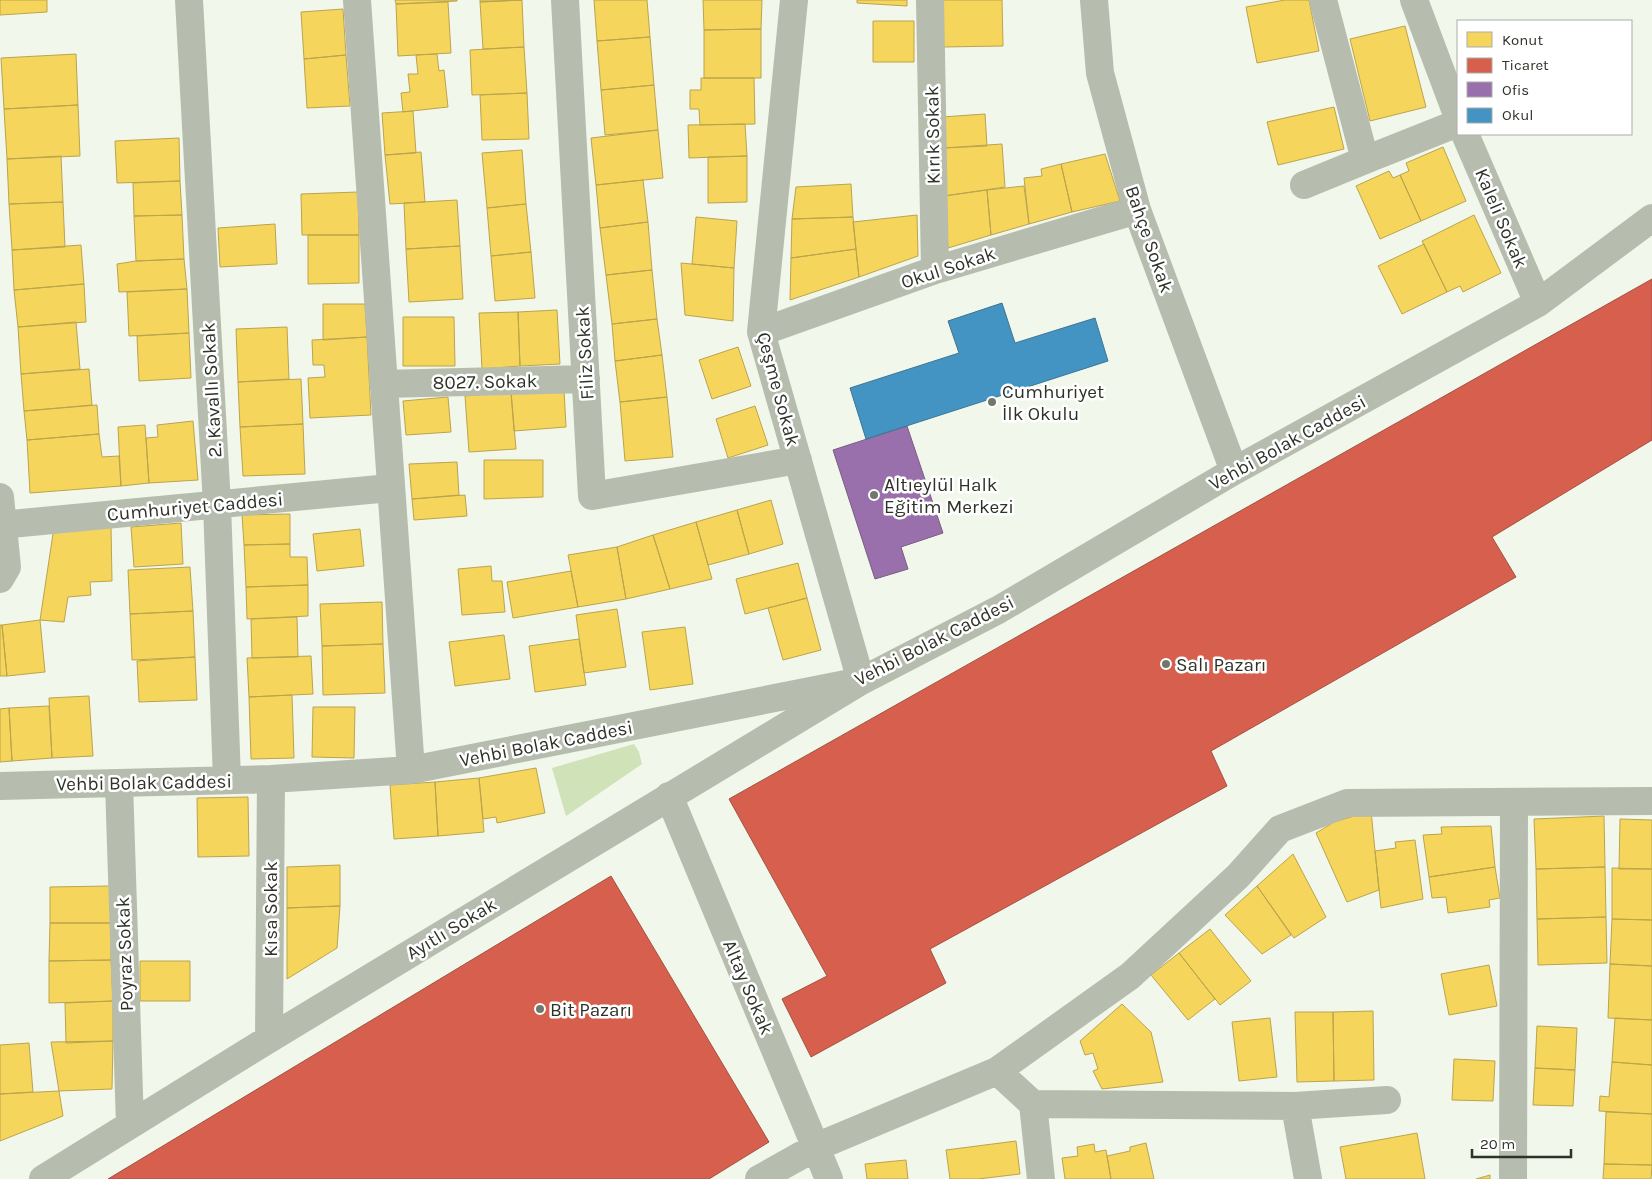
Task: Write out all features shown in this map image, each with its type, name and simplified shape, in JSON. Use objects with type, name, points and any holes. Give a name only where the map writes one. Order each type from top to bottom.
[{"type":"street","name":"2. Kavallı Sokak","points":[[189,0],[217,504],[226,780]]},
{"type":"street","points":[[357,0],[411,770]]},
{"type":"street","name":"Filiz Sokak","points":[[565,0],[592,496],[798,460]]},
{"type":"street","name":"Çeşme Sokak","points":[[794,0],[761,332],[862,681]]},
{"type":"street","name":"Kırık Sokak","points":[[930,0],[935,270]]},
{"type":"street","name":"Bahçe Sokak","points":[[1094,0],[1100,73],[1137,210],[1234,470]]},
{"type":"street","points":[[1323,0],[1366,160]]},
{"type":"street","points":[[1414,0],[1457,114]]},
{"type":"street","points":[[1304,185],[1457,123]]},
{"type":"street","name":"Kaleli Sokak","points":[[1465,135],[1538,303]]},
{"type":"street","name":"Okul Sokak","points":[[761,332],[935,270],[1137,210]]},
{"type":"street","name":"Vehbi Bolak Caddesi","points":[[0,786],[270,780],[411,770],[862,681],[998,610],[1234,470],[1538,303],[1652,218]]},
{"type":"street","name":"8027. Sokak","points":[[383,384],[586,379]]},
{"type":"street","name":"Cumhuriyet Caddesi","points":[[1,524],[390,488]]},
{"type":"street","points":[[0,497],[6,567],[0,579]]},
{"type":"street","name":"Ayıtlı Sokak","points":[[44,1179],[269,1039],[862,681]]},
{"type":"street","name":"Kısa Sokak","points":[[269,1039],[270,780]]},
{"type":"street","name":"Poyraz Sokak","points":[[119,783],[130,1125]]},
{"type":"street","name":"Altay Sokak","points":[[669,796],[828,1179]]},
{"type":"street","points":[[759,1179],[816,1147],[997,1071],[1130,976],[1238,876],[1280,829],[1347,803],[1652,801]]},
{"type":"street","points":[[1513,1179],[1514,803]]},
{"type":"street","points":[[997,1071],[1033,1104],[1041,1179]]},
{"type":"street","points":[[1033,1104],[1295,1106],[1387,1100]]},
{"type":"street","points":[[1295,1106],[1308,1179]]},
{"type":"green space","points":[[634,744],[639,752],[642,764],[566,816],[552,768]]},
{"type":"building: Konut","points":[[0,0],[47,0],[47,12],[0,15]]},
{"type":"building: Konut","points":[[395,0],[457,0],[457,1],[396,4]]},
{"type":"building: Konut","points":[[480,0],[522,0],[480,2]]},
{"type":"building: Konut","points":[[522,0],[524,47],[483,49],[480,2]]},
{"type":"building: Konut","points":[[594,0],[647,0],[650,37],[597,41]]},
{"type":"building: Konut","points":[[703,0],[762,0],[761,29],[704,30]]},
{"type":"building: Konut","points":[[857,0],[907,0],[907,6],[857,3]]},
{"type":"building: Konut","points":[[942,0],[1002,0],[1003,46],[943,47]]},
{"type":"building: Konut","points":[[1285,0],[1309,0],[1319,51],[1257,63],[1246,7]]},
{"type":"building: Konut","points":[[448,2],[451,53],[398,56],[396,4]]},
{"type":"building: Konut","points":[[343,9],[346,55],[304,59],[301,12]]},
{"type":"building: Konut","points":[[873,21],[914,21],[914,62],[873,62]]},
{"type":"building: Konut","points":[[1405,26],[1426,107],[1370,121],[1350,39]]},
{"type":"building: Konut","points":[[761,29],[761,78],[704,78],[704,30]]},
{"type":"building: Konut","points":[[650,37],[654,85],[601,90],[597,41]]},
{"type":"building: Konut","points":[[524,47],[527,93],[472,95],[470,50]]},
{"type":"building: Konut","points":[[76,54],[78,105],[4,109],[1,58]]},
{"type":"building: Konut","points":[[437,54],[439,71],[444,70],[448,107],[403,112],[401,93],[410,92],[408,74],[418,74],[416,55]]},
{"type":"building: Konut","points":[[346,55],[350,106],[307,108],[304,59]]},
{"type":"building: Konut","points":[[701,78],[754,78],[755,124],[700,125],[699,109],[690,109],[690,90],[701,90]]},
{"type":"building: Konut","points":[[654,85],[658,130],[605,135],[601,90]]},
{"type":"building: Konut","points":[[527,93],[529,139],[482,140],[480,95]]},
{"type":"building: Konut","points":[[78,105],[80,156],[7,159],[4,109]]},
{"type":"building: Konut","points":[[1334,107],[1344,149],[1278,165],[1267,122]]},
{"type":"building: Konut","points":[[413,111],[416,153],[385,155],[382,113]]},
{"type":"building: Konut","points":[[985,114],[987,146],[944,148],[942,117]]},
{"type":"building: Konut","points":[[745,124],[747,156],[689,158],[688,125]]},
{"type":"building: Konut","points":[[658,130],[663,178],[596,185],[591,138]]},
{"type":"building: Konut","points":[[179,138],[180,181],[117,183],[115,141]]},
{"type":"building: Konut","points":[[1002,144],[1005,187],[944,196],[944,148]]},
{"type":"building: Konut","points":[[1443,147],[1466,201],[1421,221],[1400,175],[1409,171],[1406,163]]},
{"type":"building: Konut","points":[[522,150],[526,204],[487,208],[482,153]]},
{"type":"building: Konut","points":[[421,152],[425,202],[390,204],[385,155]]},
{"type":"building: Konut","points":[[1105,154],[1120,201],[1072,212],[1061,164]]},
{"type":"building: Konut","points":[[61,156],[63,202],[9,204],[7,159]]},
{"type":"building: Konut","points":[[747,156],[747,202],[708,203],[708,157]]},
{"type":"building: Konut","points":[[1061,164],[1072,212],[1029,224],[1024,178],[1042,176],[1041,169]]},
{"type":"building: Konut","points":[[1389,171],[1393,178],[1400,175],[1421,221],[1380,239],[1356,186]]},
{"type":"building: Konut","points":[[643,180],[648,222],[600,228],[596,185]]},
{"type":"building: Konut","points":[[180,181],[182,215],[134,216],[133,183]]},
{"type":"building: Konut","points":[[851,184],[853,217],[792,219],[796,187]]},
{"type":"building: Konut","points":[[1024,186],[1029,224],[991,235],[987,190]]},
{"type":"building: Konut","points":[[987,190],[991,235],[948,248],[944,196]]},
{"type":"building: Konut","points":[[358,192],[359,235],[302,235],[301,194]]},
{"type":"building: Konut","points":[[457,200],[460,246],[406,249],[404,203]]},
{"type":"building: Konut","points":[[63,202],[65,247],[12,250],[9,204]]},
{"type":"building: Konut","points":[[526,204],[531,252],[491,256],[487,208]]},
{"type":"building: Konut","points":[[182,215],[184,259],[136,261],[134,216]]},
{"type":"building: Konut","points":[[917,215],[918,256],[859,277],[853,222]]},
{"type":"building: Konut","points":[[1474,215],[1501,273],[1463,292],[1460,286],[1447,292],[1422,241]]},
{"type":"building: Konut","points":[[696,217],[737,221],[734,268],[692,264]]},
{"type":"building: Konut","points":[[853,217],[856,249],[791,258],[792,219]]},
{"type":"building: Konut","points":[[648,222],[652,270],[606,275],[600,228]]},
{"type":"building: Konut","points":[[275,224],[277,264],[220,267],[218,228]]},
{"type":"building: Konut","points":[[308,235],[359,235],[359,283],[308,284]]},
{"type":"building: Konut","points":[[1424,244],[1447,292],[1402,314],[1378,266]]},
{"type":"building: Konut","points":[[81,245],[84,284],[14,290],[12,250]]},
{"type":"building: Konut","points":[[460,246],[463,299],[409,302],[406,249]]},
{"type":"building: Konut","points":[[856,249],[859,277],[790,300],[791,258]]},
{"type":"building: Konut","points":[[531,252],[535,298],[495,301],[491,256]]},
{"type":"building: Konut","points":[[184,259],[187,289],[119,292],[117,264],[136,261]]},
{"type":"building: Konut","points":[[681,263],[734,268],[733,321],[685,315]]},
{"type":"building: Konut","points":[[652,270],[657,319],[612,324],[606,275]]},
{"type":"building: Konut","points":[[84,284],[86,322],[18,327],[14,290]]},
{"type":"building: Konut","points":[[187,289],[189,333],[129,336],[127,292]]},
{"type":"building: Konut","points":[[323,304],[365,304],[367,337],[323,340]]},
{"type":"building: Konut","points":[[557,310],[560,364],[520,366],[518,312]]},
{"type":"building: Konut","points":[[518,312],[520,366],[482,369],[479,313]]},
{"type":"building: Konut","points":[[403,317],[454,317],[455,366],[403,366]]},
{"type":"building: Konut","points":[[657,319],[662,355],[615,361],[612,324]]},
{"type":"building: Konut","points":[[76,322],[80,369],[21,374],[18,327]]},
{"type":"building: Konut","points":[[287,327],[289,379],[238,382],[236,329]]},
{"type":"building: Konut","points":[[189,333],[191,378],[139,381],[137,336]]},
{"type":"building: Konut","points":[[367,337],[371,415],[310,418],[308,378],[325,377],[324,365],[313,365],[312,340]]},
{"type":"building: Konut","points":[[738,347],[751,386],[712,399],[699,360]]},
{"type":"building: Konut","points":[[662,355],[667,397],[620,402],[615,361]]},
{"type":"building: Konut","points":[[89,369],[92,405],[24,411],[21,374]]},
{"type":"building: Konut","points":[[301,379],[303,424],[240,427],[238,382]]},
{"type":"building: Konut","points":[[564,389],[566,427],[514,431],[511,392]]},
{"type":"building: Konut","points":[[511,392],[516,449],[469,452],[465,396]]},
{"type":"building: Konut","points":[[448,397],[451,432],[406,435],[403,401]]},
{"type":"building: Konut","points":[[667,397],[673,457],[625,461],[620,402]]},
{"type":"building: Konut","points":[[97,405],[99,434],[27,440],[24,411]]},
{"type":"building: Konut","points":[[755,406],[768,445],[728,458],[716,419]]},
{"type":"building: Konut","points":[[193,421],[198,480],[149,483],[146,438],[158,437],[157,425]]},
{"type":"building: Konut","points":[[303,424],[305,474],[243,476],[240,427]]},
{"type":"building: Konut","points":[[145,425],[149,483],[121,486],[118,427]]},
{"type":"building: Konut","points":[[99,434],[102,457],[119,456],[121,486],[30,493],[27,440]]},
{"type":"building: Konut","points":[[484,460],[543,460],[543,497],[484,499]]},
{"type":"building: Konut","points":[[457,462],[459,495],[412,499],[409,464]]},
{"type":"building: Konut","points":[[465,495],[467,516],[414,520],[412,499]]},
{"type":"building: Konut","points":[[771,500],[783,544],[749,554],[737,510]]},
{"type":"building: Konut","points":[[737,510],[749,554],[708,565],[696,522]]},
{"type":"building: Konut","points":[[290,514],[290,544],[244,545],[242,515]]},
{"type":"building: Konut","points":[[696,522],[712,579],[670,589],[653,535]]},
{"type":"building: Konut","points":[[181,523],[183,564],[134,567],[131,527]]},
{"type":"building: Konut","points":[[111,526],[112,581],[90,582],[91,595],[68,597],[64,622],[40,620],[54,527]]},
{"type":"building: Konut","points":[[360,529],[364,566],[317,571],[313,534]]},
{"type":"building: Konut","points":[[653,535],[670,589],[626,599],[617,547]]},
{"type":"building: Konut","points":[[290,544],[290,557],[307,557],[308,585],[246,587],[244,545]]},
{"type":"building: Konut","points":[[617,547],[626,599],[578,607],[568,555]]},
{"type":"building: Konut","points":[[798,563],[807,598],[745,614],[736,579]]},
{"type":"building: Konut","points":[[491,566],[492,581],[502,581],[505,612],[462,615],[458,569]]},
{"type":"building: Konut","points":[[190,567],[193,611],[130,614],[128,570]]},
{"type":"building: Konut","points":[[571,571],[578,607],[513,618],[507,582]]},
{"type":"building: Konut","points":[[308,585],[308,616],[247,619],[246,587]]},
{"type":"building: Konut","points":[[807,598],[821,650],[783,660],[768,608]]},
{"type":"building: Konut","points":[[382,602],[383,644],[322,646],[320,604]]},
{"type":"building: Konut","points":[[617,609],[626,667],[584,673],[576,615]]},
{"type":"building: Konut","points":[[193,611],[195,657],[132,660],[130,614]]},
{"type":"building: Konut","points":[[297,617],[298,657],[252,658],[251,619]]},
{"type":"building: Konut","points":[[40,620],[45,672],[7,676],[2,625]]},
{"type":"building: Konut","points":[[0,625],[2,625],[7,676],[0,676]]},
{"type":"building: Konut","points":[[685,627],[693,684],[650,690],[642,632]]},
{"type":"building: Konut","points":[[504,635],[510,679],[455,686],[449,642]]},
{"type":"building: Konut","points":[[579,639],[586,685],[535,692],[529,646]]},
{"type":"building: Konut","points":[[383,644],[385,693],[323,695],[322,646]]},
{"type":"building: Konut","points":[[311,656],[313,694],[249,697],[247,658]]},
{"type":"building: Konut","points":[[195,657],[197,700],[139,702],[137,661]]},
{"type":"building: Konut","points":[[292,695],[294,758],[251,759],[249,697]]},
{"type":"building: Konut","points":[[89,696],[93,756],[52,758],[49,698]]},
{"type":"building: Konut","points":[[49,706],[52,758],[12,761],[9,708]]},
{"type":"building: Konut","points":[[313,707],[355,707],[354,758],[312,757]]},
{"type":"building: Konut","points":[[9,708],[12,761],[0,762],[0,709]]},
{"type":"building: Konut","points":[[536,768],[545,813],[497,823],[496,817],[483,819],[479,778]]},
{"type":"building: Konut","points":[[479,778],[484,832],[438,836],[435,782]]},
{"type":"building: Konut","points":[[435,782],[438,836],[394,839],[390,785]]},
{"type":"building: Konut","points":[[248,797],[249,856],[198,857],[197,798]]},
{"type":"building: Konut","points":[[1371,811],[1379,890],[1347,902],[1316,833],[1334,822]]},
{"type":"building: Konut","points":[[1604,816],[1605,867],[1536,869],[1534,819]]},
{"type":"building: Konut","points":[[1620,819],[1652,820],[1652,869],[1619,869]]},
{"type":"building: Konut","points":[[1491,826],[1495,867],[1429,877],[1423,835],[1442,834],[1441,827]]},
{"type":"building: Konut","points":[[1415,840],[1423,899],[1381,908],[1375,851],[1396,848],[1395,842]]},
{"type":"building: Konut","points":[[1293,854],[1326,917],[1294,938],[1257,886]]},
{"type":"building: Konut","points":[[340,865],[340,906],[287,908],[287,867]]},
{"type":"building: Konut","points":[[1495,867],[1500,898],[1489,900],[1490,907],[1448,913],[1446,897],[1432,898],[1429,877]]},
{"type":"building: Konut","points":[[1605,867],[1606,917],[1537,919],[1536,869]]},
{"type":"building: Konut","points":[[1612,868],[1652,869],[1652,920],[1612,919]]},
{"type":"building: Konut","points":[[110,886],[111,923],[50,923],[50,887]]},
{"type":"building: Konut","points":[[1257,886],[1291,935],[1262,954],[1225,915]]},
{"type":"building: Konut","points":[[340,906],[337,948],[287,979],[287,908]]},
{"type":"building: Konut","points":[[1606,917],[1607,963],[1538,965],[1537,919]]},
{"type":"building: Konut","points":[[1612,919],[1652,920],[1652,966],[1610,964]]},
{"type":"building: Konut","points":[[50,923],[111,923],[111,960],[49,961]]},
{"type":"building: Konut","points":[[1210,929],[1251,981],[1220,1005],[1179,953]]},
{"type":"building: Konut","points":[[1179,953],[1215,999],[1188,1020],[1151,975]]},
{"type":"building: Konut","points":[[111,960],[113,1001],[49,1003],[49,961]]},
{"type":"building: Konut","points":[[140,961],[190,961],[190,1001],[140,1001]]},
{"type":"building: Konut","points":[[1610,964],[1652,966],[1652,1020],[1608,1018]]},
{"type":"building: Konut","points":[[1489,965],[1497,1006],[1449,1015],[1441,974]]},
{"type":"building: Konut","points":[[113,1001],[113,1041],[66,1043],[65,1003]]},
{"type":"building: Konut","points":[[1122,1004],[1151,1032],[1163,1082],[1102,1089],[1093,1071],[1098,1069],[1093,1053],[1085,1055],[1080,1041]]},
{"type":"building: Konut","points":[[1373,1011],[1374,1080],[1334,1081],[1333,1012]]},
{"type":"building: Konut","points":[[1295,1012],[1333,1012],[1334,1081],[1297,1082]]},
{"type":"building: Konut","points":[[1270,1018],[1277,1077],[1239,1081],[1232,1022]]},
{"type":"building: Konut","points":[[1615,1018],[1652,1020],[1652,1065],[1612,1062]]},
{"type":"building: Konut","points":[[1537,1026],[1577,1028],[1575,1070],[1535,1068]]},
{"type":"building: Konut","points":[[113,1041],[112,1089],[59,1091],[51,1042]]},
{"type":"building: Konut","points":[[29,1043],[33,1092],[0,1094],[0,1045]]},
{"type":"building: Konut","points":[[1454,1059],[1495,1061],[1493,1101],[1452,1100]]},
{"type":"building: Konut","points":[[1612,1062],[1652,1065],[1652,1114],[1599,1111],[1600,1096],[1609,1097]]},
{"type":"building: Konut","points":[[1535,1068],[1575,1070],[1573,1106],[1533,1105]]},
{"type":"building: Konut","points":[[59,1091],[63,1116],[0,1141],[0,1094]]},
{"type":"building: Konut","points":[[1606,1112],[1652,1114],[1652,1165],[1604,1164]]},
{"type":"building: Konut","points":[[1417,1133],[1425,1179],[1346,1179],[1340,1147]]},
{"type":"building: Konut","points":[[1016,1141],[1020,1174],[978,1179],[950,1179],[946,1150]]},
{"type":"building: Konut","points":[[1146,1143],[1154,1179],[1111,1179],[1107,1156],[1130,1151],[1130,1147]]},
{"type":"building: Konut","points":[[1094,1144],[1095,1152],[1106,1150],[1111,1179],[1065,1179],[1062,1158],[1078,1156],[1077,1147]]},
{"type":"building: Konut","points":[[906,1160],[908,1179],[867,1179],[865,1164]]},
{"type":"building: Konut","points":[[1604,1164],[1652,1165],[1651,1179],[1603,1179]]},
{"type":"building: Konut","points":[[1490,1175],[1490,1179],[1476,1179]]},
{"type":"building: Ticaret","name":"Salı Pazarı","points":[[1652,279],[1652,440],[1492,537],[1516,577],[1211,751],[1227,786],[930,949],[946,983],[811,1057],[782,999],[827,976],[729,799]]},
{"type":"building: Ticaret","name":"Bit Pazarı","points":[[611,876],[769,1142],[709,1179],[108,1179]]},
{"type":"building: Ofis","points":[[907,426],[943,533],[901,547],[908,569],[875,579],[833,450]]},
{"type":"building: Okul","points":[[1002,303],[1015,343],[1095,318],[1108,361],[866,439],[850,388],[959,353],[948,321]]},
{"type":"place","name":"Cumhuriyet İlk Okulu","points":[[992,402]]},
{"type":"place","name":"Altıeylül Halk Eğitim Merkezi","points":[[874,495]]},
{"type":"place","name":"Salı Pazarı","points":[[1166,664]]},
{"type":"place","name":"Bit Pazarı","points":[[540,1009]]}]
